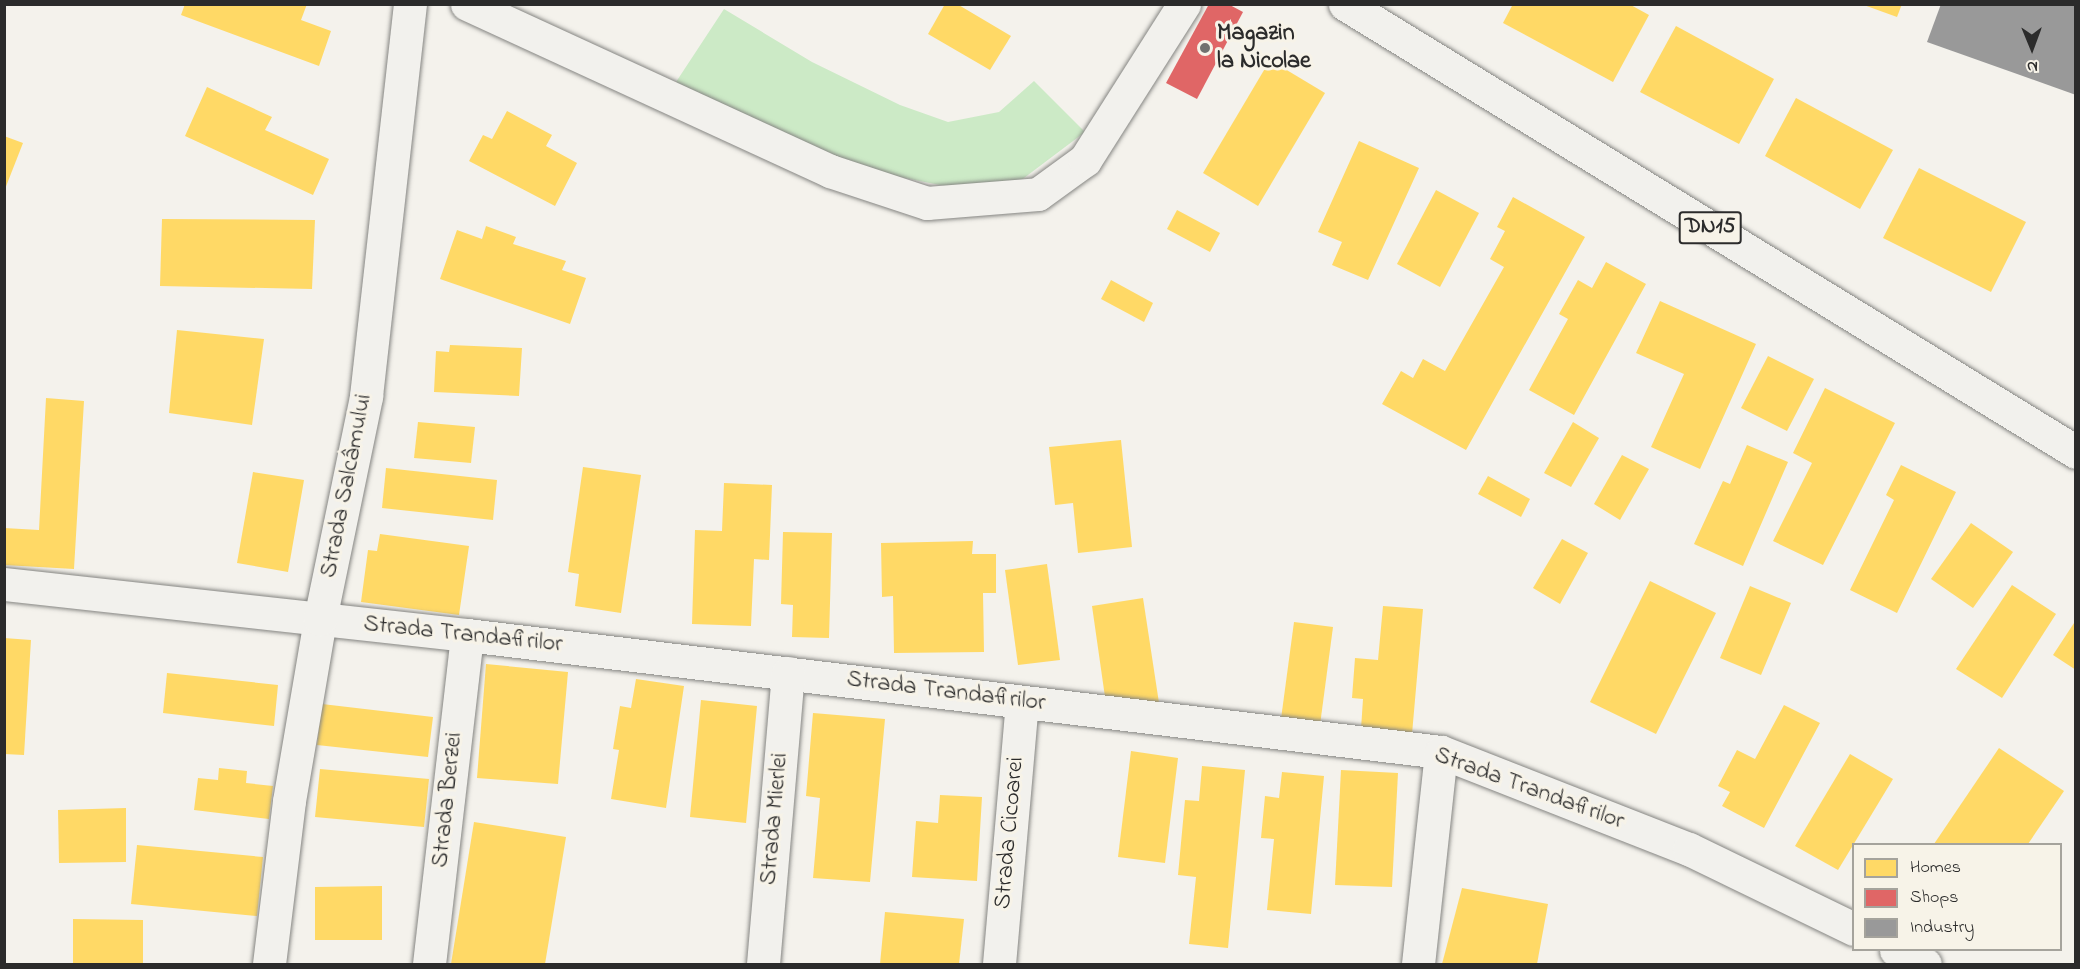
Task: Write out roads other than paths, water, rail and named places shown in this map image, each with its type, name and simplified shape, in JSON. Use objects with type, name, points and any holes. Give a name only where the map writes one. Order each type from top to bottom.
[{"type":"street","name":"Strada Salcâmului","points":[[269,964],[289,801],[320,619],[366,396],[410,4]]},
{"type":"street","points":[[467,4],[830,171],[927,203],[1038,194],[1085,160],[1184,4]]},
{"type":"street","name":"DN15","points":[[1345,4],[2076,452]]},
{"type":"street","name":"Strada Trandafirilor","points":[[4,584],[467,635],[1440,752],[1689,849],[1852,928]]},
{"type":"street","name":"Strada Berzei","points":[[429,964],[467,635]]},
{"type":"street","name":"Strada Mierlei","points":[[763,964],[788,673]]},
{"type":"street","name":"Strada Cicoarei","points":[[999,964],[1022,702]]},
{"type":"street","points":[[1418,964],[1440,752]]},
{"type":"street","points":[[1898,951],[1925,964]]},
{"type":"place","name":"Magazin la Nicolae","points":[[1205,48]]}]
